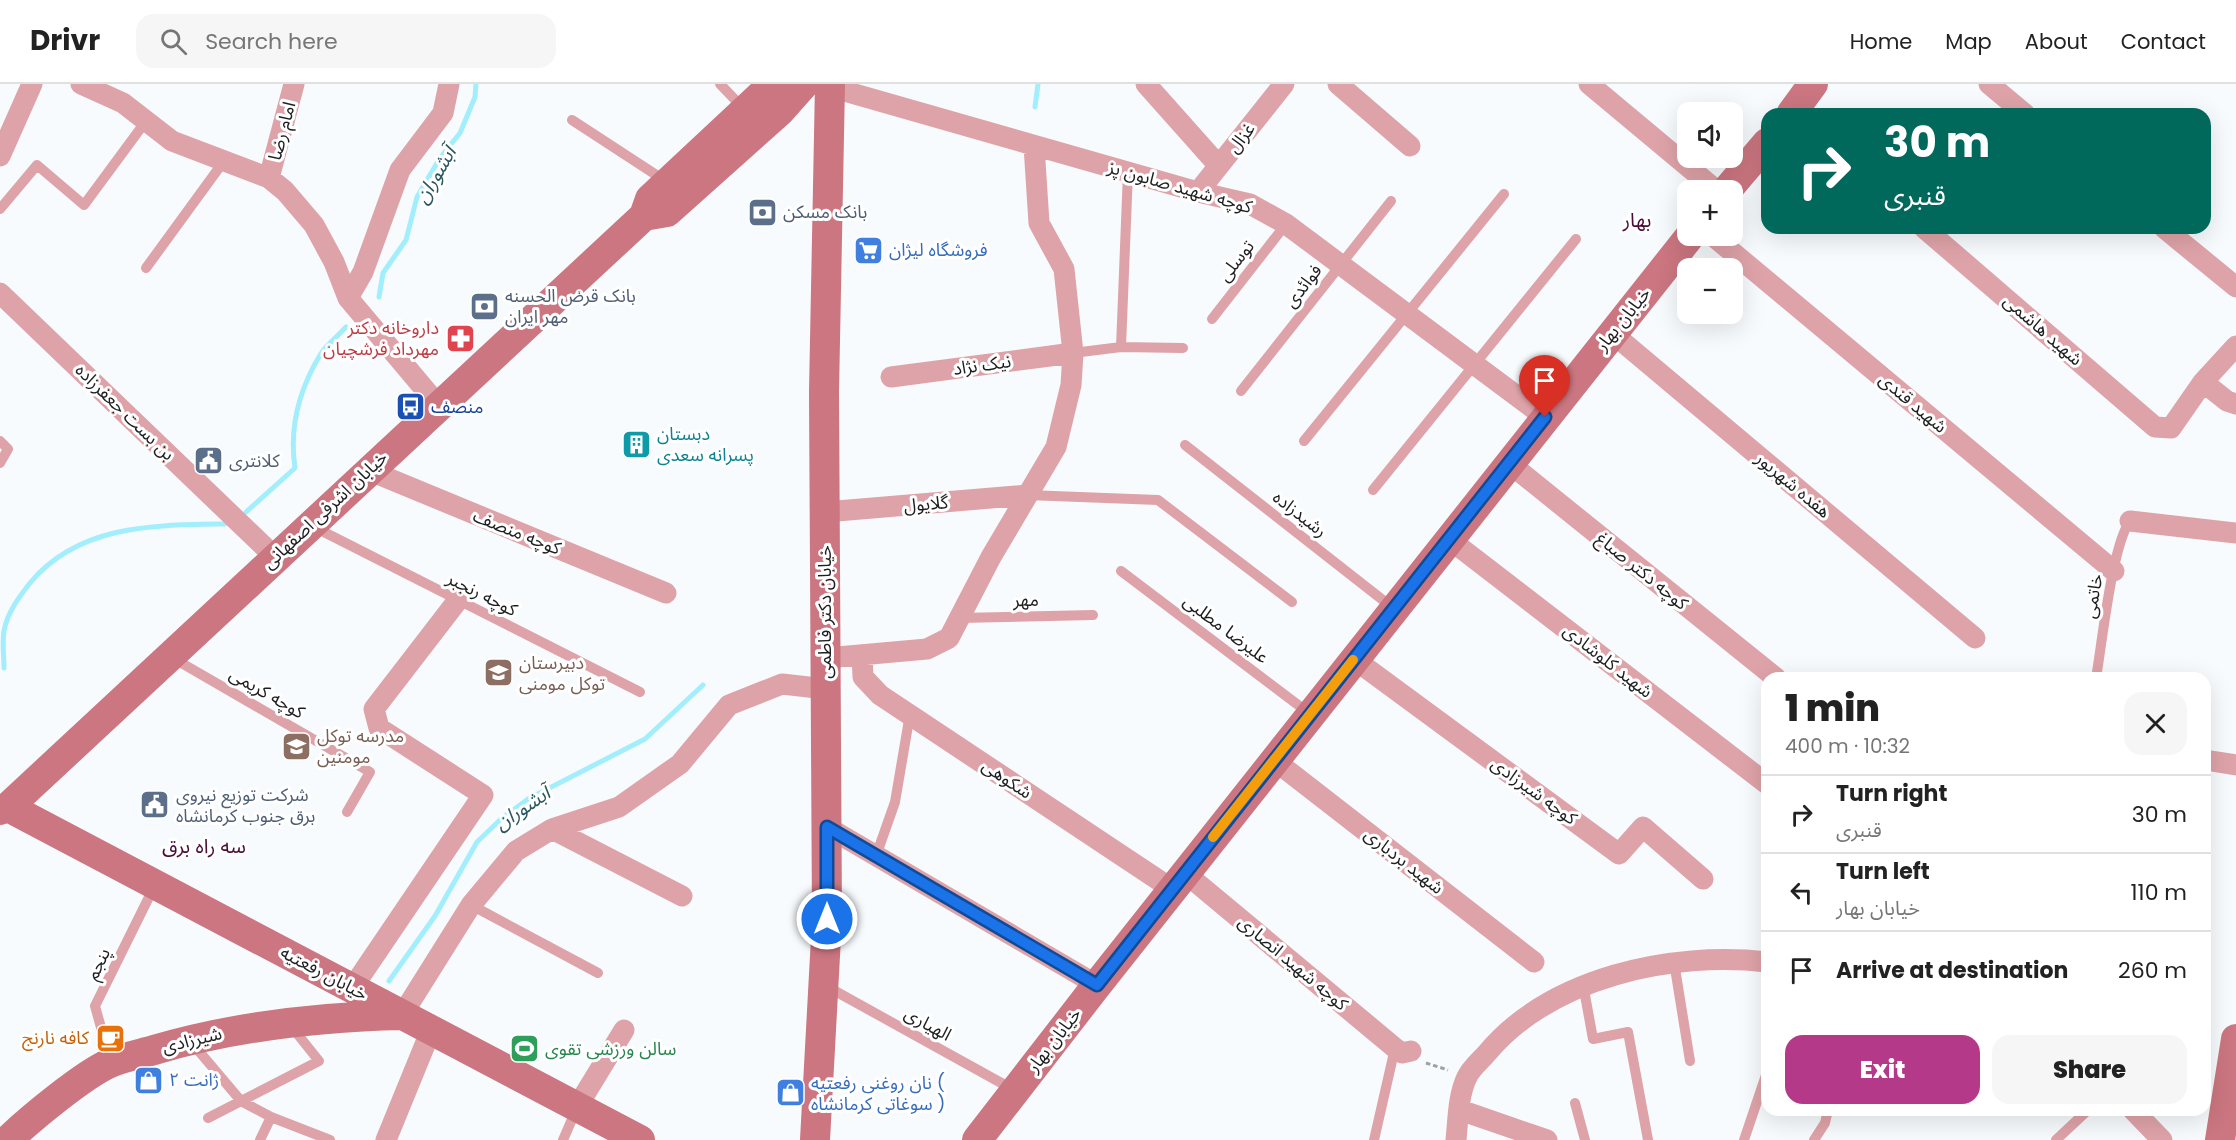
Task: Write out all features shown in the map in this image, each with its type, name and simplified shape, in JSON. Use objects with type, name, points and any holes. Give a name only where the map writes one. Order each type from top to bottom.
[{"type":"main road","name":"خیابان اشرفی اصفهانی","points":[[644,216],[667,212],[756,117],[773,84]]},
{"type":"main road","points":[[1796,108],[1814,84]]},
{"type":"main road","name":"خیابان اشرفی اصفهانی","points":[[3,813],[275,556],[644,216],[650,199],[668,182],[756,117],[822,85]]},
{"type":"main road","name":"خیابان دکتر فاطمی","points":[[815,1140],[825,986],[827,827],[824,392],[829,142],[822,85]]},
{"type":"main road","points":[[756,117],[806,118],[817,126],[829,142]]},
{"type":"main road","points":[[1736,180],[1761,150]]},
{"type":"main road","name":"خیابان بهار","points":[[977,1140],[1354,658],[1682,246]]},
{"type":"main road","name":"خیابان رفعتیه","points":[[3,813],[156,884],[640,1140]]},
{"type":"main road","name":"شیرزادی","points":[[8,1140],[89,1074],[111,1063],[189,1039],[238,1029],[341,1016],[402,1016]]},
{"type":"main road","points":[[2220,1140],[2233,1072],[2236,1039]]},
{"type":"street","points":[[0,156],[32,84]]},
{"type":"street","points":[[81,84],[124,93],[146,121],[172,141],[269,178],[285,191],[314,225],[334,262],[348,298],[438,405]]},
{"type":"street","name":"امام رضا","points":[[269,178],[294,84]]},
{"type":"street","points":[[348,298],[363,272],[400,170],[443,113],[449,84]]},
{"type":"street","points":[[1146,84],[1219,166]]},
{"type":"street","name":"غزال","points":[[1198,192],[1284,84]]},
{"type":"street","points":[[1338,84],[1410,146]]},
{"type":"street","points":[[1589,84],[1704,180]]},
{"type":"street","points":[[1989,84],[2014,92],[2022,108]]},
{"type":"street","name":"کوچه شهید صابون پز","points":[[822,85],[1198,192],[1250,204],[1286,224],[1545,417]]},
{"type":"street","points":[[826,658],[927,649],[949,638],[991,557],[1056,447],[1071,385],[1073,353],[1064,269],[1039,223],[1034,146]]},
{"type":"street","name":"شهید هاشمی","points":[[1931,234],[2155,427],[2171,428],[2203,382]]},
{"type":"street","points":[[2171,234],[2236,287]]},
{"type":"street","name":"شهید قندی","points":[[1725,246],[2114,571]]},
{"type":"street","name":"بن بست جعفرزاده","points":[[0,293],[275,556]]},
{"type":"street","name":"هفده شهریور","points":[[1612,333],[1975,638]]},
{"type":"street","points":[[2236,346],[2203,382],[2227,401],[2236,404]]},
{"type":"street","name":"نیک نژاد","points":[[891,377],[1073,353]]},
{"type":"street","name":"کوچه دکتر صباغ","points":[[1509,463],[1769,672]]},
{"type":"street","name":"کوچه منصف","points":[[368,470],[666,593]]},
{"type":"street","name":"گلایول","points":[[825,513],[1028,495]]},
{"type":"street","points":[[2130,521],[2236,533]]},
{"type":"street","name":"شهید کلوشادی","points":[[1449,539],[1761,779]]},
{"type":"street","points":[[352,987],[483,795],[379,728],[374,709],[458,600]]},
{"type":"street","name":"شکوهی","points":[[862,655],[863,677],[880,695],[1179,881]]},
{"type":"street","name":"کوچه شیرزادی","points":[[1354,658],[1619,854],[1643,827],[1703,879]]},
{"type":"street","points":[[402,1016],[471,905],[516,851],[552,829],[619,807],[628,801],[680,764],[729,705],[782,684],[826,689]]},
{"type":"street","name":"شهید بردباری","points":[[1274,760],[1534,962]]},
{"type":"street","points":[[2211,761],[2236,765]]},
{"type":"street","points":[[827,827],[1097,985]]},
{"type":"street","points":[[552,829],[682,896]]},
{"type":"street","name":"کوچه شهید انصاری","points":[[1179,881],[1403,1050]]},
{"type":"street","points":[[1456,1140],[1467,1077],[1500,1037],[1547,1003],[1583,984],[1674,962],[1735,959],[1761,961]]},
{"type":"street","points":[[386,1140],[431,1030]]},
{"type":"street","points":[[578,1107],[624,1030]]},
{"type":"street","points":[[1460,1110],[1547,1140]]},
{"type":"street","points":[[2139,1116],[2162,1140]]},
{"type":"lane","points":[[720,84],[756,117]]},
{"type":"lane","points":[[572,120],[668,182]]},
{"type":"lane","points":[[0,209],[37,165],[84,204],[146,121]]},
{"type":"lane","points":[[146,268],[224,161]]},
{"type":"lane","points":[[1121,347],[1128,172]]},
{"type":"lane","points":[[1304,441],[1504,194]]},
{"type":"lane","name":"فوائدی","points":[[1241,391],[1391,201]]},
{"type":"lane","name":"توسلی","points":[[1212,319],[1286,224]]},
{"type":"lane","points":[[1373,490],[1576,239]]},
{"type":"lane","points":[[1073,353],[1121,347],[1183,348]]},
{"type":"lane","points":[[0,441],[8,449],[0,462]]},
{"type":"lane","name":"رشیدزاده","points":[[1185,445],[1394,609]]},
{"type":"lane","points":[[1028,495],[1158,500],[1292,602]]},
{"type":"lane","name":"خاتمی","points":[[2097,672],[2114,571],[2124,528],[2130,521]]},
{"type":"lane","name":"کوچه رنجبر","points":[[309,525],[640,692]]},
{"type":"lane","name":"علیرضا مطلبی","points":[[1121,571],[1311,714]]},
{"type":"lane","name":"مهر","points":[[959,618],[1094,615]]},
{"type":"lane","name":"کوچه کریمی","points":[[169,656],[370,772],[347,812]]},
{"type":"lane","points":[[876,856],[895,802],[910,714]]},
{"type":"lane","name":"پنجم","points":[[111,1063],[96,1006],[156,884]]},
{"type":"lane","points":[[471,905],[598,973]]},
{"type":"lane","points":[[1674,962],[1690,1061]]},
{"type":"lane","points":[[1583,984],[1593,1039],[1628,1032],[1648,1140]]},
{"type":"lane","name":"الهیاری","points":[[825,986],[1014,1090]]},
{"type":"lane","points":[[208,1118],[319,1061],[289,1023]]},
{"type":"lane","points":[[189,1039],[241,1101],[271,1118],[330,1140]]},
{"type":"lane","points":[[1374,1140],[1403,1050]]},
{"type":"lane","points":[[1744,1140],[1761,1090]]},
{"type":"lane","points":[[1575,1103],[1585,1140]]},
{"type":"lane","points":[[562,1140],[578,1107]]},
{"type":"lane","points":[[1814,1140],[1825,1123],[1827,1116]]},
{"type":"lane","points":[[2056,1140],[2082,1116]]},
{"type":"lane","points":[[260,1140],[271,1118]]},
{"type":"path","points":[[1403,1050],[1467,1077]]},
{"type":"waterway","name":"آبشوران","points":[[379,297],[383,273],[406,240],[417,197],[440,158],[460,133],[475,97],[476,84]]},
{"type":"waterway","name":"آبشوران","points":[[1035,107],[1038,84]]},
{"type":"waterway","name":"آبشوران","points":[[246,512],[295,468],[293,438],[297,410],[306,382],[320,355],[346,327]]},
{"type":"waterway","name":"آبشوران","points":[[4,668],[4,631],[14,606],[30,583],[50,564],[71,549],[120,532],[172,525],[225,524]]},
{"type":"waterway","name":"آبشوران","points":[[389,981],[435,916],[477,842],[501,819],[528,799],[645,739],[703,685]]},
{"type":"slow traffic","points":[[1213,837],[1353,660]]},
{"type":"place","name":"بانک مسکن","points":[[762,212]]},
{"type":"place","name":"فروشگاه لیژان","points":[[868,250]]},
{"type":"place","name":"بانک قرض الحسنه مهر ایران","points":[[484,306]]},
{"type":"place","name":"داروخانه دکتر مهرداد فرشچیان","points":[[460,338]]},
{"type":"place","name":"منصف","points":[[410,407]]},
{"type":"place","name":"دبستان پسرانه سعدی","points":[[636,444]]},
{"type":"place","name":"کلانتری","points":[[208,461]]},
{"type":"place","name":"دبیرستان توکل مومنی","points":[[498,673]]},
{"type":"place","name":"مدرسه توکل مومنین","points":[[296,746]]},
{"type":"place","name":"شرکت توزیع نیروی برق جنوب کرمانشاه","points":[[155,805]]},
{"type":"place","name":"کافه نارنج","points":[[110,1038]]},
{"type":"place","name":"سالن ورزشی تقوی","points":[[524,1049]]},
{"type":"place","name":"ژانت ۲","points":[[148,1080]]},
{"type":"place","name":"نان روغنی رفعتیه ( سوغاتی کرمانشاه )","points":[[790,1093]]},
{"type":"district","name":"بهار","points":[[1637,220]]},
{"type":"district","name":"سه راه برق","points":[[204,846]]},
{"type":"route","points":[[827,919],[827,827],[1097,985],[1545,417]]}]
